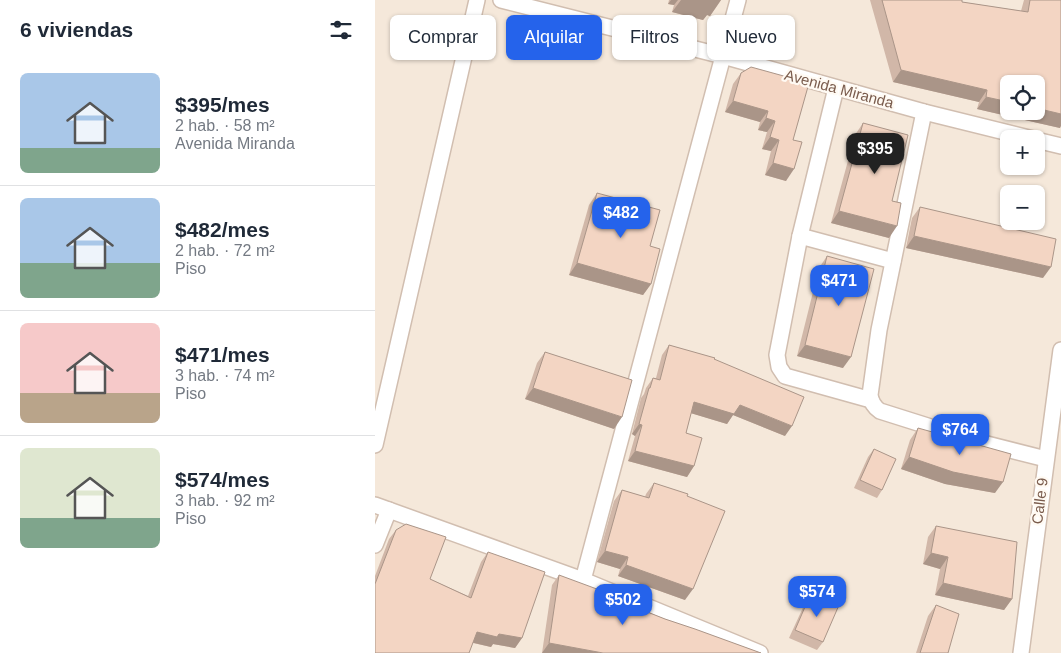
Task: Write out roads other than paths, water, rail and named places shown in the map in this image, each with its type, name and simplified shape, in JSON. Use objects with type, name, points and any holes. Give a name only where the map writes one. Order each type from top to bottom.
[{"type":"street","points":[[375,446],[477,0]]},
{"type":"street","name":"Avenida Miranda","points":[[501,0],[707,52]]},
{"type":"street","points":[[734,15],[738,0]]},
{"type":"street","points":[[583,580],[722,60]]},
{"type":"street","name":"Avenida Miranda","points":[[737,60],[924,112],[1000,131]]},
{"type":"street","points":[[836,88],[800,236],[777,355],[779,367],[785,376],[871,400]]},
{"type":"street","points":[[924,112],[879,330],[870,395],[871,400],[876,408],[881,411],[975,441],[1046,459]]},
{"type":"street","points":[[1045,142],[1061,146]]},
{"type":"street","points":[[800,236],[893,261]]},
{"type":"street","name":"Calle 9","points":[[1021,653],[1061,350]]},
{"type":"street","points":[[375,546],[382,507],[583,580],[760,653]]}]
